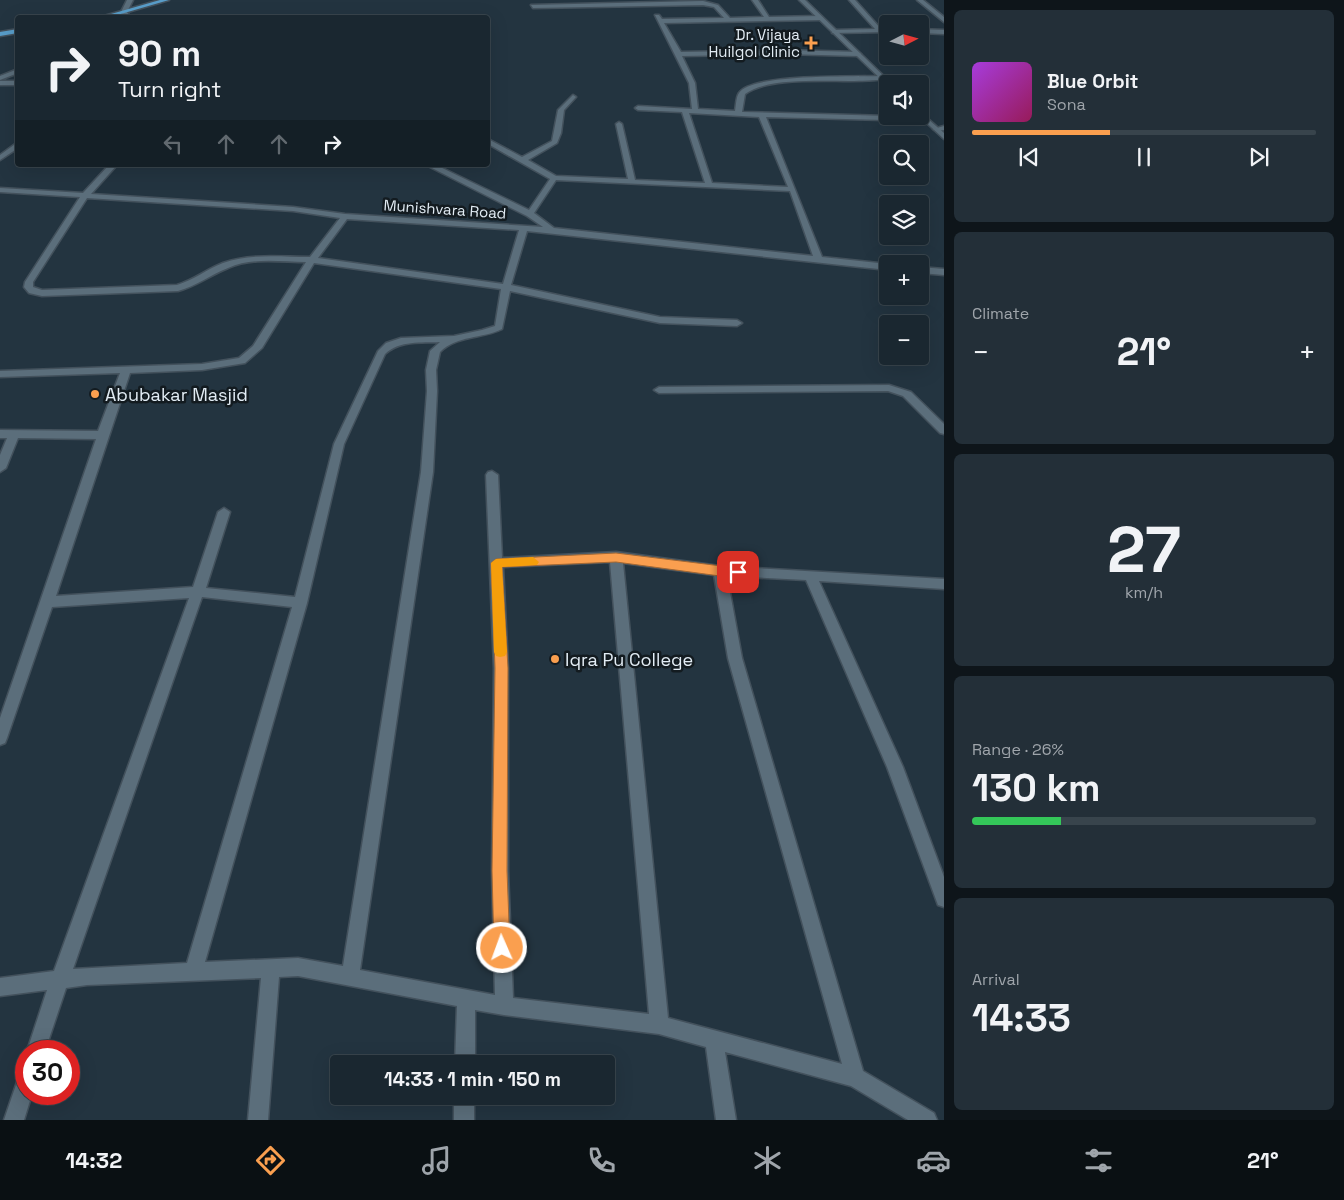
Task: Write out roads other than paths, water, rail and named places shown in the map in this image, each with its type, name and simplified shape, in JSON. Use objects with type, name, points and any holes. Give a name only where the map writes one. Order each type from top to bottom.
[{"type":"main road","points":[[128,15],[166,0]]},
{"type":"main road","points":[[0,34],[15,32]]},
{"type":"street","points":[[125,15],[130,0]]},
{"type":"street","points":[[755,0],[767,18]]},
{"type":"street","points":[[802,0],[880,75]]},
{"type":"street","points":[[852,0],[879,30]]},
{"type":"street","points":[[920,0],[944,20]]},
{"type":"street","points":[[533,6],[605,2],[710,4],[716,6],[728,19]]},
{"type":"street","points":[[649,2],[679,54],[692,83],[695,110]]},
{"type":"street","points":[[660,21],[820,18]]},
{"type":"street","points":[[834,32],[879,31]]},
{"type":"street","points":[[929,31],[944,32]]},
{"type":"street","points":[[679,54],[784,52],[858,54]]},
{"type":"street","points":[[0,78],[15,72]]},
{"type":"street","points":[[738,113],[742,93],[760,83],[879,78]]},
{"type":"street","points":[[0,84],[15,84]]},
{"type":"street","points":[[523,160],[555,142],[561,110],[572,97]]},
{"type":"street","points":[[638,108],[762,115],[879,116]]},
{"type":"street","points":[[685,110],[709,185]]},
{"type":"street","points":[[762,115],[819,260]]},
{"type":"street","points":[[929,122],[944,137]]},
{"type":"street","points":[[619,124],[632,182]]},
{"type":"street","points":[[936,129],[944,128]]},
{"type":"street","points":[[490,142],[554,178],[791,189]]},
{"type":"street","points":[[0,158],[15,146]]},
{"type":"street","points":[[111,167],[85,195],[29,282],[28,287],[32,291],[178,288],[194,283],[224,266],[239,261],[251,259],[312,260],[506,287],[660,320],[737,323]]},
{"type":"street","points":[[434,167],[530,214],[552,230]]},
{"type":"street","points":[[530,214],[554,178]]},
{"type":"street","name":"Munishvara Road","points":[[0,190],[293,208],[345,216],[552,230],[879,266]]},
{"type":"street","points":[[0,374],[202,367],[242,361],[257,348],[312,260],[345,216]]},
{"type":"street","points":[[193,972],[300,603],[339,444],[381,353],[389,345],[401,340],[455,338],[490,332],[499,327],[506,287],[524,228]]},
{"type":"street","points":[[929,271],[944,272]]},
{"type":"street","points":[[350,977],[427,472],[432,391],[431,370],[434,351],[455,338]]},
{"type":"street","points":[[0,738],[28,664],[101,435],[126,369]]},
{"type":"street","points":[[659,390],[889,388],[907,394],[944,430]]},
{"type":"street","points":[[0,434],[101,435]]},
{"type":"street","points":[[0,468],[14,435]]},
{"type":"street","points":[[492,475],[501,668],[500,871],[504,1006]]},
{"type":"street","points":[[40,1040],[199,592],[224,512]]},
{"type":"street","points":[[496,563],[616,558],[720,572],[810,575],[944,584]]},
{"type":"street","points":[[616,558],[660,1025]]},
{"type":"street","points":[[720,572],[736,658],[855,1077]]},
{"type":"street","points":[[810,575],[894,767],[944,899]]},
{"type":"street","points":[[48,602],[199,592],[300,603]]},
{"type":"street","points":[[0,987],[60,979],[298,967],[504,1006],[660,1025],[855,1077],[927,1120]]},
{"type":"street","points":[[258,1120],[271,968]]},
{"type":"street","points":[[465,1055],[466,998]]},
{"type":"street","points":[[714,1040],[726,1120]]},
{"type":"street","points":[[14,1120],[19,1105]]},
{"type":"street","points":[[464,1105],[464,1120]]},
{"type":"place","name":"Dr. Vijaya Huilgol Clinic","points":[[811,43]]},
{"type":"place","name":"Abubakar Masjid","points":[[95,394]]},
{"type":"place","name":"Iqra Pu College","points":[[555,659]]}]
